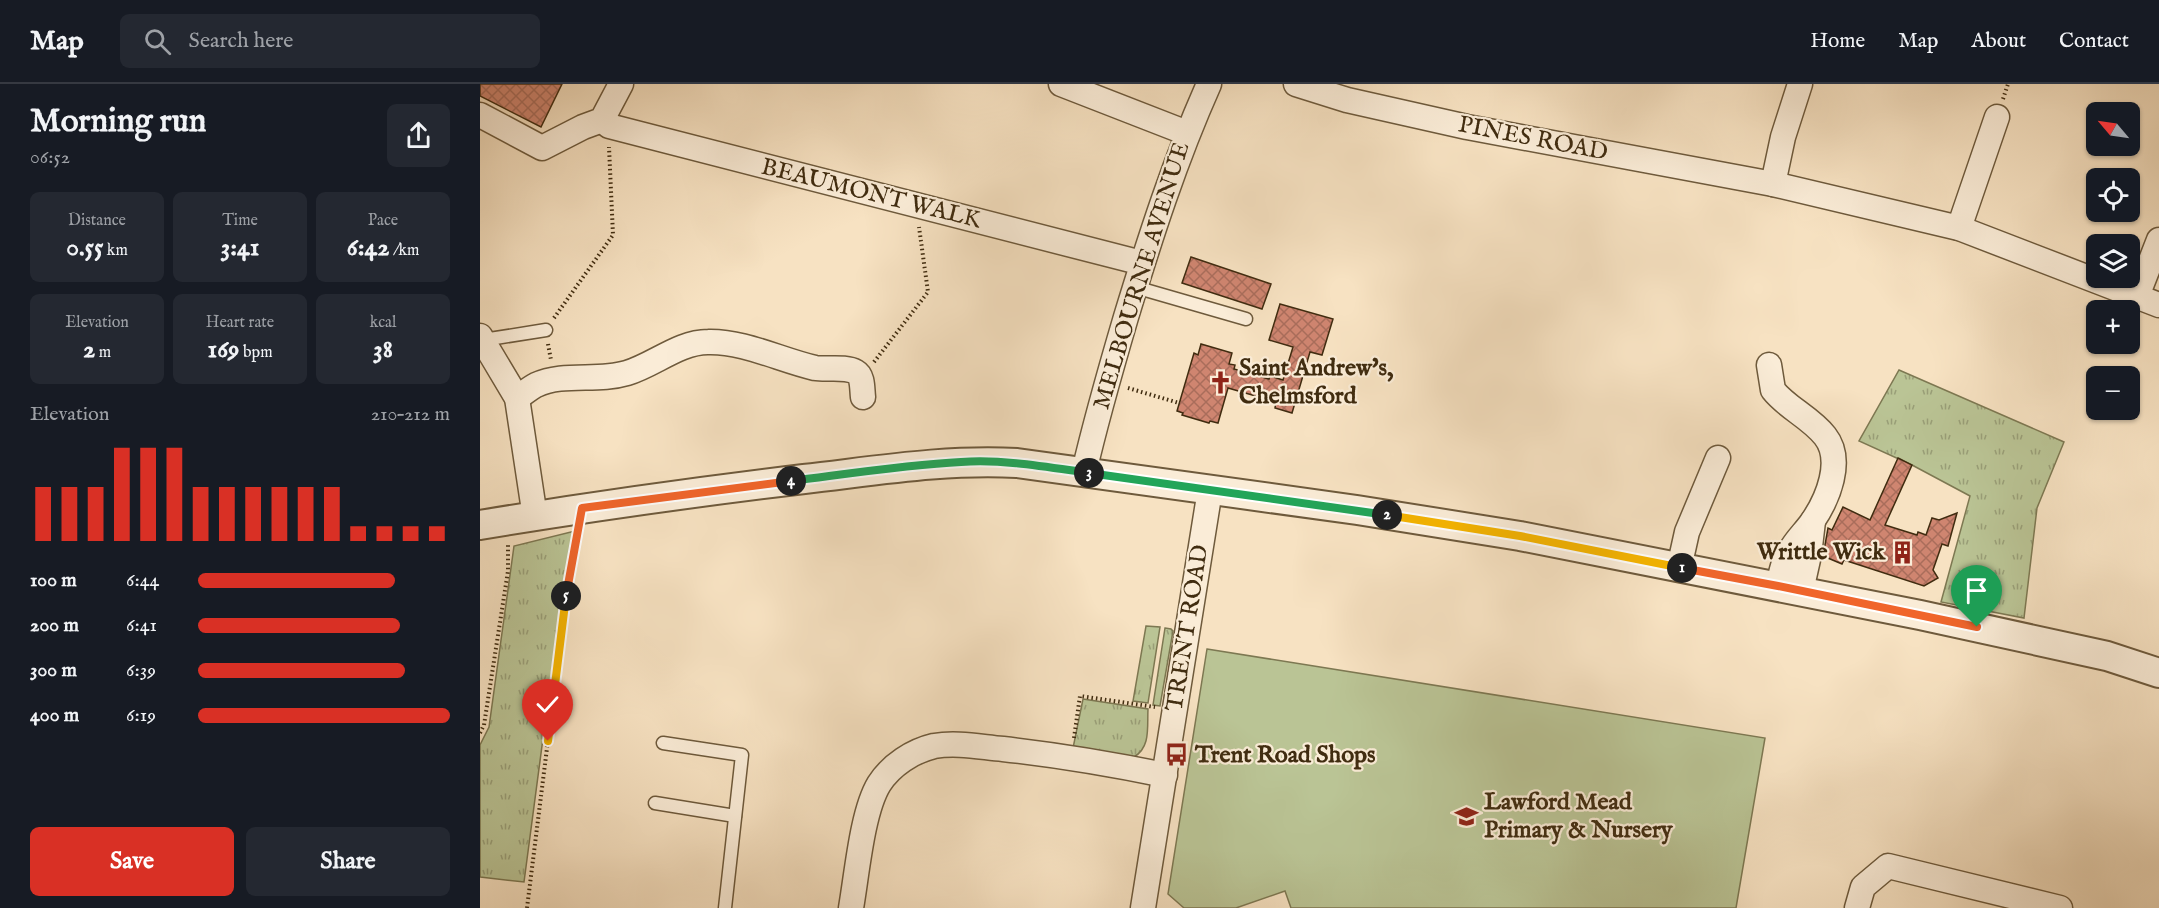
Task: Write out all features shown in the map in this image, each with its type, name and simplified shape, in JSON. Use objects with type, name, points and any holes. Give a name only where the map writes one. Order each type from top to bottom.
[{"type":"street","points":[[480,115],[542,148],[583,127],[606,123],[621,84]]},
{"type":"street","points":[[1061,84],[1187,133]]},
{"type":"street","name":"MELBOURNE AVENUE","points":[[1084,472],[1107,381],[1161,204],[1187,133],[1209,84]]},
{"type":"street","name":"PINES ROAD","points":[[1296,84],[1347,100],[1467,127],[1773,184],[1959,228],[2148,300],[2159,240]]},
{"type":"street","points":[[1773,184],[1783,138],[1800,84]]},
{"type":"street","points":[[1959,228],[1997,117]]},
{"type":"street","name":"BEAUMONT WALK","points":[[606,123],[1142,263]]},
{"type":"street","points":[[481,338],[518,398],[522,519]]},
{"type":"street","points":[[518,398],[535,385],[555,379],[602,378],[628,373],[686,347],[705,342],[723,342],[816,368],[850,370],[858,373],[862,387]]},
{"type":"street","points":[[1769,365],[1773,390],[1825,436],[1834,459],[1833,472],[1825,498],[1813,521],[1809,555],[1789,588]]},
{"type":"street","points":[[1678,568],[1688,532],[1718,458]]},
{"type":"street","points":[[480,525],[582,508],[874,469],[961,462],[1017,463],[1357,510],[1520,536],[1789,588],[2086,651],[2133,663],[2159,673]]},
{"type":"street","name":"TRENT ROAD","points":[[1143,908],[1210,490]]},
{"type":"street","points":[[851,908],[867,815],[873,795],[885,777],[902,760],[917,752],[948,744],[1071,757],[1165,775]]},
{"type":"street","points":[[1857,908],[1863,886],[1888,866],[2060,908]]},
{"type":"lane","points":[[1135,287],[1246,320]]},
{"type":"lane","points":[[481,338],[546,330]]},
{"type":"lane","points":[[663,743],[742,755],[724,908]]},
{"type":"lane","points":[[655,803],[735,816]]},
{"type":"path","points":[[555,379],[546,330],[613,235],[606,123]]},
{"type":"path","points":[[862,387],[928,292],[916,205]]},
{"type":"path","points":[[1107,381],[1179,403]]},
{"type":"path","points":[[527,908],[567,588],[582,508]]},
{"type":"path","points":[[480,733],[484,725],[508,572],[522,519]]},
{"type":"path","points":[[1071,757],[1080,696],[1174,710]]},
{"type":"green space","points":[[1899,370],[2064,442],[2037,508],[2024,618],[1941,602],[1970,496],[1912,465],[1859,441]]},
{"type":"green space","points":[[575,531],[563,587],[524,882],[480,877],[480,745],[489,727],[514,546]]},
{"type":"green space","points":[[1146,626],[1160,627],[1148,703],[1133,701]]},
{"type":"green space","points":[[1165,628],[1173,631],[1160,706],[1153,705]]},
{"type":"green space","name":"Lawford Mead Primary & Nursery","points":[[1207,649],[1765,738],[1736,908],[1291,908],[1285,891],[1236,908],[1184,908],[1168,894]]},
{"type":"green space","points":[[1083,699],[1148,709],[1146,742],[1139,753],[1134,757],[1073,748]]},
{"type":"building","points":[[480,84],[562,84],[541,127],[480,96]]},
{"type":"building","points":[[1191,257],[1271,284],[1262,309],[1182,283]]},
{"type":"building","points":[[1280,304],[1333,319],[1322,355],[1310,352],[1292,413],[1275,408],[1276,402],[1228,388],[1218,423],[1210,421],[1209,423],[1182,415],[1183,413],[1177,411],[1194,353],[1198,355],[1201,344],[1232,353],[1229,364],[1235,365],[1234,369],[1269,379],[1270,376],[1283,380],[1293,347],[1269,340]]},
{"type":"building","points":[[1898,458],[1912,465],[1885,525],[1917,535],[1918,532],[1926,535],[1932,518],[1939,520],[1957,513],[1948,546],[1942,544],[1933,570],[1938,578],[1924,586],[1844,560],[1842,564],[1823,556],[1828,528],[1832,530],[1843,507],[1870,520]]},
{"type":"place","name":"Saint Andrew's, Chelmsford","points":[[1221,382]]},
{"type":"place","name":"Writtle Wick","points":[[1903,552]]},
{"type":"place","name":"Trent Road Shops","points":[[1177,755]]},
{"type":"place","name":"Lawford Mead Primary & Nursery","points":[[1466,816]]},
{"type":"route","points":[[548,741],[567,588],[582,508],[874,469],[961,462],[1017,463],[1357,510],[1520,536],[1977,627]]}]
